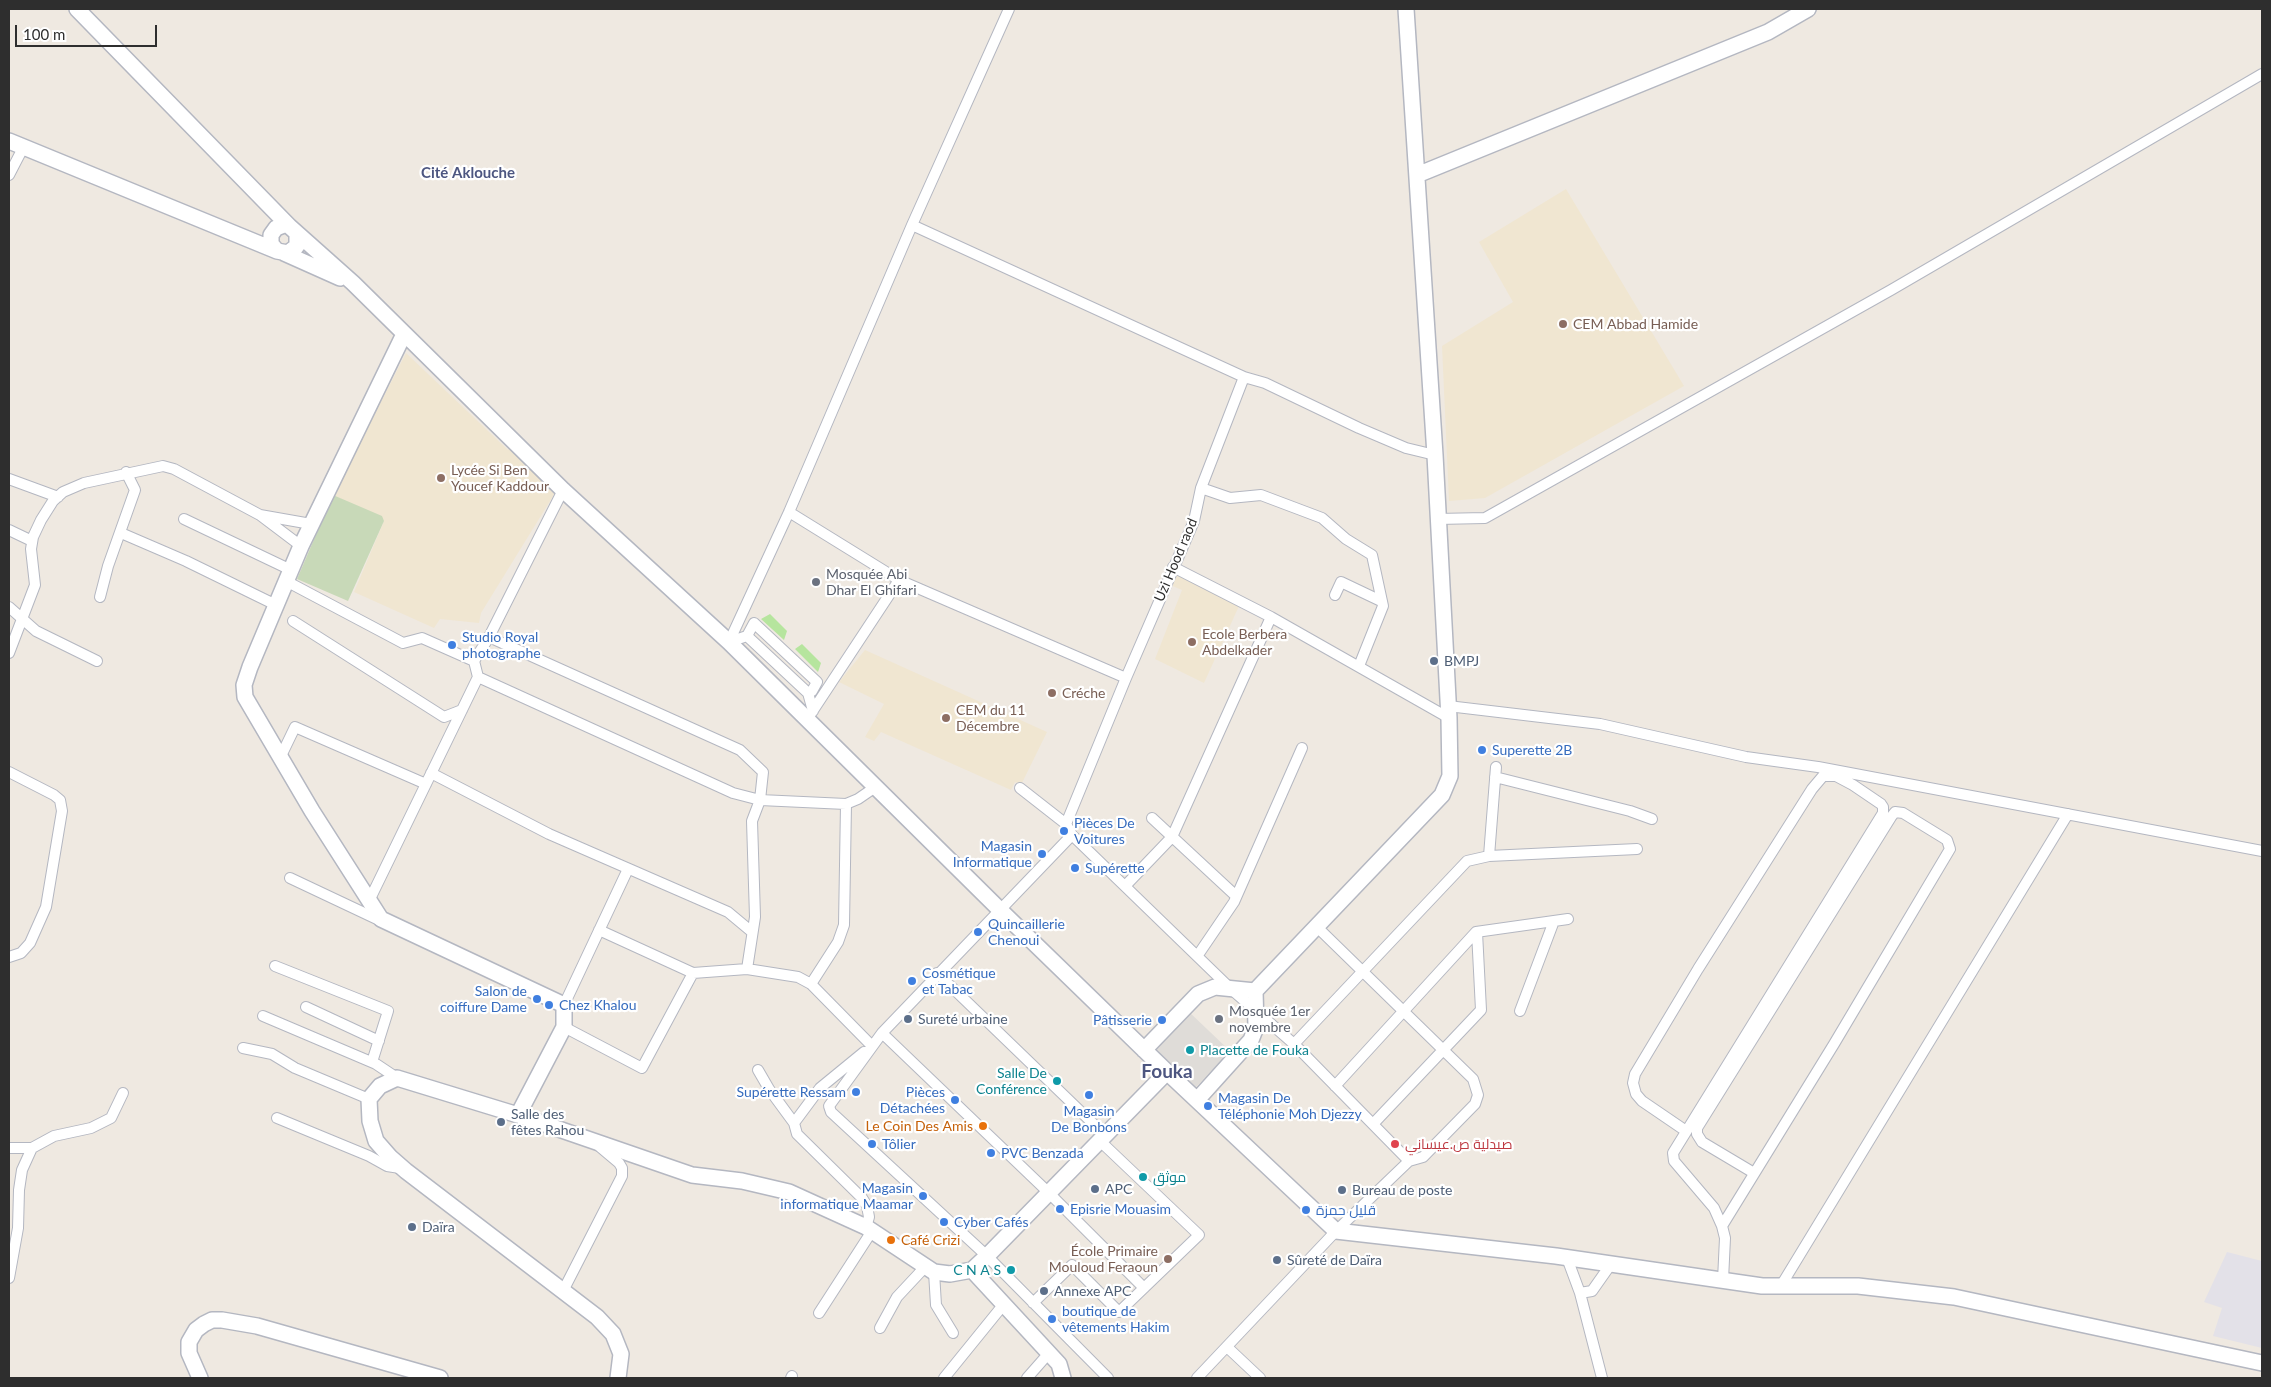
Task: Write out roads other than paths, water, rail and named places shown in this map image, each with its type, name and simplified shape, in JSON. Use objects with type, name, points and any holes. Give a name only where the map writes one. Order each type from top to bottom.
[{"type":"main road","points":[[77,9],[293,230],[353,284],[562,490],[811,714],[874,788],[1144,1050],[1336,1232],[1567,1258],[1762,1286],[1782,1284],[1858,1286],[1954,1297],[2262,1363]]},
{"type":"main road","points":[[1197,1100],[1251,1040],[1256,1026],[1255,991],[1442,796],[1450,776],[1436,519],[1435,455],[1406,9]]},
{"type":"main road","points":[[1417,175],[1768,32],[1808,9]]},
{"type":"main road","points":[[9,142],[281,252],[353,284]]},
{"type":"main road","points":[[280,226],[293,230],[297,246],[292,251],[281,252],[271,244],[271,235],[280,226]]},
{"type":"main road","points":[[404,334],[301,546],[244,685],[245,698],[312,811],[381,918],[564,1005],[564,1027],[518,1115]]},
{"type":"main road","points":[[1144,1050],[1198,994],[1215,987],[1255,991]]},
{"type":"main road","points":[[618,1378],[621,1354],[613,1334],[597,1317],[404,1169],[376,1141],[370,1121],[369,1099],[380,1086],[397,1078],[518,1115],[692,1175],[742,1181],[789,1192],[869,1229],[930,1270],[950,1274],[972,1270],[1167,1072]]},
{"type":"main road","points":[[972,1270],[1059,1364],[1063,1378]]},
{"type":"main road","points":[[200,1378],[189,1353],[189,1342],[196,1330],[204,1324],[212,1320],[222,1320],[257,1326],[440,1378]]},
{"type":"street","points":[[729,642],[789,512],[912,224],[1009,9]]},
{"type":"street","points":[[1436,519],[1485,518],[1891,290],[2262,74]]},
{"type":"street","points":[[9,175],[23,148]]},
{"type":"street","points":[[912,224],[1244,377],[1265,383],[1357,427],[1406,448],[1435,455]]},
{"type":"street","name":"Uzi Hood raod","points":[[1066,824],[1126,678],[1194,521],[1201,488],[1244,377]]},
{"type":"street","points":[[9,653],[35,585],[30,549],[41,520],[63,492],[84,483],[126,472],[163,466],[260,515],[301,546]]},
{"type":"street","points":[[100,597],[108,566],[135,490],[126,472]]},
{"type":"street","points":[[9,479],[58,497]]},
{"type":"street","points":[[1201,488],[1230,498],[1262,495],[1322,518],[1346,538],[1372,555],[1383,606],[1359,666]]},
{"type":"street","points":[[370,899],[478,677],[474,661],[489,637],[562,490]]},
{"type":"street","points":[[789,512],[899,580],[1126,678]]},
{"type":"street","points":[[260,515],[311,524]]},
{"type":"street","points":[[184,519],[289,575],[403,643],[422,638],[474,661]]},
{"type":"street","points":[[9,530],[32,541]]},
{"type":"street","points":[[121,533],[186,560],[276,605]]},
{"type":"street","points":[[1173,567],[1448,712],[1600,724],[1746,757],[1818,767],[2262,851]]},
{"type":"street","points":[[811,714],[899,580]]},
{"type":"street","points":[[1335,595],[1341,582],[1381,601]]},
{"type":"street","points":[[9,606],[36,631],[97,660]]},
{"type":"street","points":[[1126,885],[1172,837],[1271,617]]},
{"type":"street","points":[[293,621],[444,717],[462,710]]},
{"type":"street","points":[[729,642],[747,636],[754,623],[817,682],[812,691],[808,693],[811,714]]},
{"type":"street","points":[[489,637],[740,750],[763,772],[760,800],[752,821],[754,917],[747,969]]},
{"type":"street","points":[[478,677],[733,793],[760,800],[846,804],[858,799],[874,788]]},
{"type":"street","points":[[281,756],[295,727],[426,784]]},
{"type":"street","points":[[1198,955],[1236,896],[1302,748]]},
{"type":"street","points":[[9,772],[54,795],[60,800],[62,811],[43,916],[30,943],[21,953],[9,957]]},
{"type":"street","points":[[1488,856],[1496,772],[1652,819]]},
{"type":"street","points":[[431,773],[549,834],[728,912],[752,932]]},
{"type":"street","points":[[1686,1131],[1642,1101],[1636,1094],[1632,1083],[1635,1074],[1812,789],[1823,776],[1836,776],[1853,784],[1881,804],[1883,808],[1882,813],[1673,1153],[1674,1161],[1714,1208],[1722,1226],[1725,1238],[1723,1280]]},
{"type":"street","points":[[1020,788],[1066,824],[1072,834],[1231,988],[1294,1044],[1410,1161]]},
{"type":"street","points":[[811,984],[838,942],[844,925],[846,804]]},
{"type":"street","points":[[1722,1226],[1834,1044],[1950,849],[1947,840],[1903,813],[1895,812],[1891,817],[1696,1128],[1702,1142],[1754,1173]]},
{"type":"street","points":[[1782,1284],[2068,814]]},
{"type":"street","points":[[1152,818],[1236,896]]},
{"type":"street","points":[[1072,834],[882,1032],[830,1106],[831,1112],[987,1256],[1108,1378]]},
{"type":"street","points":[[1294,1044],[1467,862],[1488,856],[1637,849]]},
{"type":"street","points":[[564,1005],[628,868]]},
{"type":"street","points":[[290,878],[379,920],[381,918]]},
{"type":"street","points":[[1335,1086],[1477,932],[1568,919]]},
{"type":"street","points":[[1520,1011],[1554,921]]},
{"type":"street","points":[[1197,1378],[1336,1232],[1410,1161],[1423,1157],[1475,1104],[1478,1095],[1474,1079],[1316,926]]},
{"type":"street","points":[[599,930],[693,973],[747,969],[798,977],[811,984],[872,1046]]},
{"type":"street","points":[[1373,1124],[1481,1010],[1477,932]]},
{"type":"street","points":[[275,966],[388,1011],[372,1062]]},
{"type":"street","points":[[564,1027],[642,1068],[693,973]]},
{"type":"street","points":[[937,973],[1199,1235],[1119,1312],[1072,1265],[1033,1303]]},
{"type":"street","points":[[306,1007],[378,1041]]},
{"type":"street","points":[[263,1016],[372,1062],[397,1078]]},
{"type":"street","points":[[882,1032],[1049,1193],[1144,1288]]},
{"type":"street","points":[[794,1123],[820,1088],[872,1046]]},
{"type":"street","points":[[243,1048],[272,1054],[295,1068],[369,1099]]},
{"type":"street","points":[[758,1070],[769,1089],[794,1123],[797,1134],[862,1198],[867,1206],[869,1229],[818,1313]]},
{"type":"street","points":[[9,1148],[32,1148],[54,1136],[91,1128],[111,1118],[123,1093]]},
{"type":"street","points":[[276,1118],[369,1156],[386,1166],[404,1169]]},
{"type":"street","points":[[563,1291],[622,1176],[622,1168],[619,1163],[594,1141]]},
{"type":"street","points":[[9,1278],[18,1228],[19,1190],[22,1170],[32,1148]]},
{"type":"street","points":[[1567,1258],[1580,1293],[1602,1378]]},
{"type":"street","points":[[1580,1293],[1592,1291],[1611,1264]]},
{"type":"street","points":[[880,1328],[896,1297],[930,1270],[936,1305],[953,1333]]},
{"type":"street","points":[[944,1378],[1004,1304]]},
{"type":"street","points":[[1227,1347],[1260,1378]]},
{"type":"street","points":[[1027,1378],[1049,1354]]},
{"type":"place","name":"CEM Abbad Hamide","points":[[1563,324]]},
{"type":"place","name":"Lycée Si Ben Youcef Kaddour","points":[[441,478]]},
{"type":"place","name":"Mosquée Abi Dhar El Ghifari","points":[[816,582]]},
{"type":"place","name":"Ecole Berbera Abdelkader","points":[[1192,642]]},
{"type":"place","name":"Studio Royal photographe","points":[[452,645]]},
{"type":"place","name":"BMPJ","points":[[1434,661]]},
{"type":"place","name":"Créche","points":[[1052,693]]},
{"type":"place","name":"CEM du 11 Décembre","points":[[946,718]]},
{"type":"place","name":"Superette 2B","points":[[1482,750]]},
{"type":"place","name":"Pièces De Voitures","points":[[1064,831]]},
{"type":"place","name":"Magasin Informatique","points":[[1042,854]]},
{"type":"place","name":"Supérette","points":[[1075,868]]},
{"type":"place","name":"Quincaillerie Chenoui","points":[[978,932]]},
{"type":"place","name":"Cosmétique et Tabac","points":[[912,981]]},
{"type":"place","name":"Salon de coiffure Dame","points":[[537,999]]},
{"type":"place","name":"Chez Khalou","points":[[549,1005]]},
{"type":"place","name":"Sureté urbaine","points":[[908,1019]]},
{"type":"place","name":"Mosquée 1er novembre","points":[[1219,1019]]},
{"type":"place","name":"Pâtisserie","points":[[1162,1020]]},
{"type":"place","name":"Placette de Fouka","points":[[1190,1050]]},
{"type":"place","name":"Salle De Conférence","points":[[1057,1081]]},
{"type":"place","name":"Supérette Ressam","points":[[856,1092]]},
{"type":"place","name":"Magasin De Bonbons","points":[[1089,1095]]},
{"type":"place","name":"Pièces Détachées","points":[[955,1100]]},
{"type":"place","name":"Magasin De Téléphonie Moh Djezzy","points":[[1208,1106]]},
{"type":"place","name":"Salle des fêtes Rahou","points":[[501,1122]]},
{"type":"place","name":"Le Coin Des Amis","points":[[983,1126]]},
{"type":"place","name":"Tôlier","points":[[872,1144]]},
{"type":"place","name":"صيدلية ص.عيساني","points":[[1395,1144]]},
{"type":"place","name":"PVC Benzada","points":[[991,1153]]},
{"type":"place","name":"موثق","points":[[1143,1177]]},
{"type":"place","name":"APC","points":[[1095,1189]]},
{"type":"place","name":"Bureau de poste","points":[[1342,1190]]},
{"type":"place","name":"Magasin informatique Maamar","points":[[923,1196]]},
{"type":"place","name":"Episrie Mouasim","points":[[1060,1209]]},
{"type":"place","name":"قليل حمزة","points":[[1306,1210]]},
{"type":"place","name":"Cyber Cafés","points":[[944,1222]]},
{"type":"place","name":"Daïra","points":[[412,1227]]},
{"type":"place","name":"Café Crizi","points":[[891,1240]]},
{"type":"place","name":"École Primaire Mouloud Feraoun","points":[[1168,1259]]},
{"type":"place","name":"Sûreté de Daïra","points":[[1277,1260]]},
{"type":"place","name":"C N A S","points":[[1011,1270]]},
{"type":"place","name":"Annexe APC","points":[[1044,1291]]},
{"type":"place","name":"boutique de vêtements Hakim","points":[[1052,1319]]},
{"type":"district","name":"Cité Aklouche","points":[[468,173]]},
{"type":"district","name":"Fouka","points":[[1167,1072]]}]
